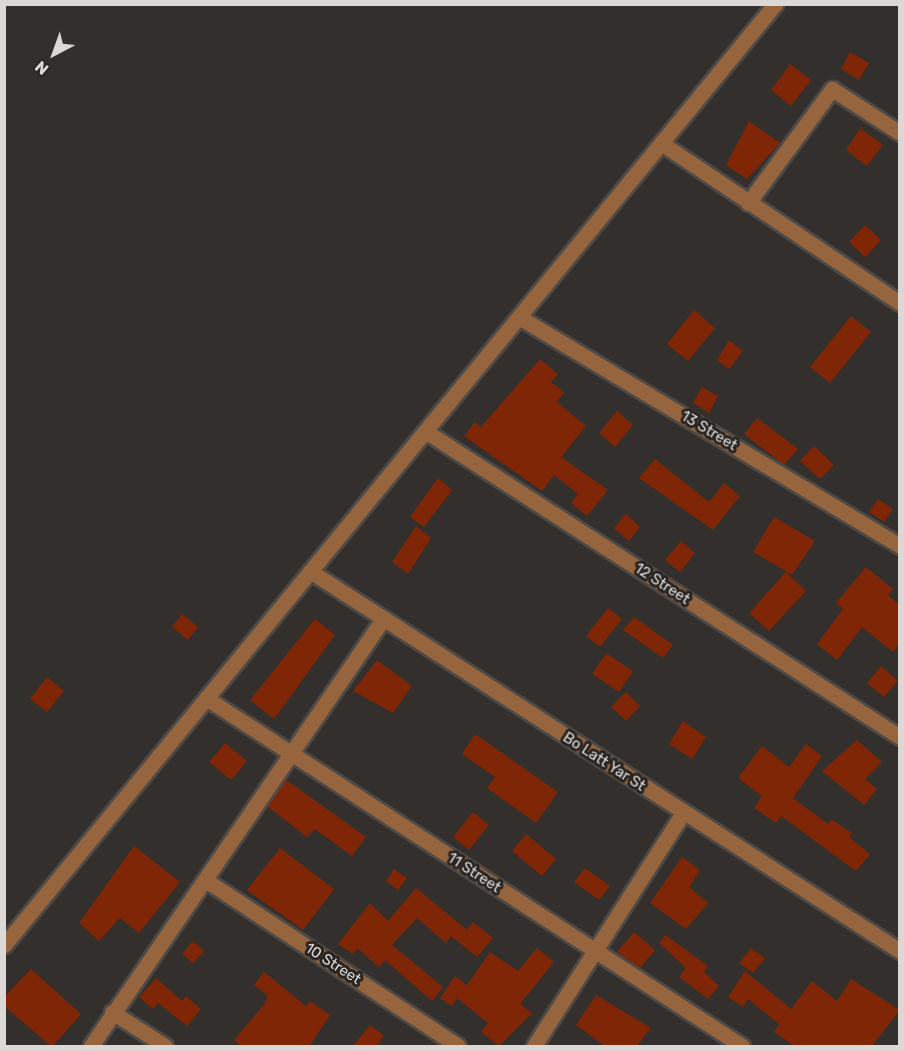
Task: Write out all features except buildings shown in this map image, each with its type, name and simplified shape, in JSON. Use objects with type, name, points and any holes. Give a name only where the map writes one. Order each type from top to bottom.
[{"type":"street","points":[[4,945],[775,4]]},
{"type":"street","points":[[748,203],[832,89],[900,133]]},
{"type":"street","points":[[661,143],[900,303]]},
{"type":"street","name":"13 Street","points":[[519,316],[900,546]]},
{"type":"street","name":"12 Street","points":[[425,431],[900,737]]},
{"type":"street","name":"Bo Latt Yar St","points":[[310,572],[900,951]]},
{"type":"street","points":[[91,1047],[112,1012],[207,881],[383,619]]},
{"type":"street","name":"11 Street","points":[[206,698],[742,1047]]},
{"type":"street","points":[[534,1047],[683,813]]},
{"type":"street","name":"10 Street","points":[[207,881],[458,1047]]},
{"type":"street","points":[[112,1012],[165,1047]]}]
